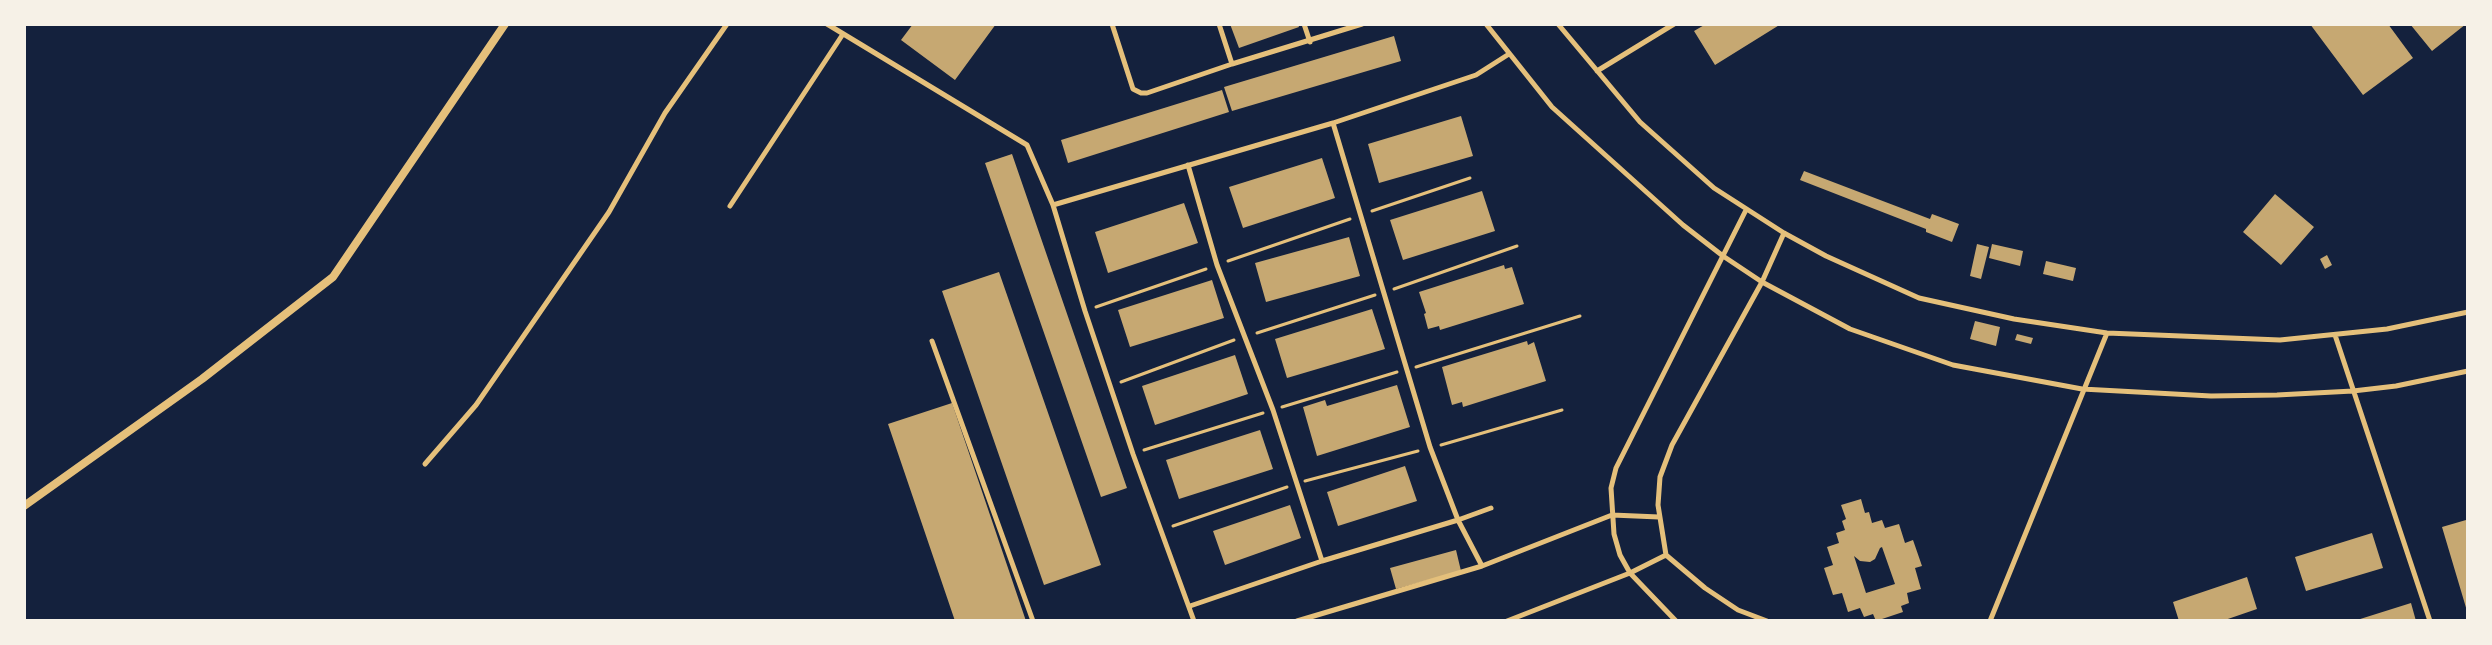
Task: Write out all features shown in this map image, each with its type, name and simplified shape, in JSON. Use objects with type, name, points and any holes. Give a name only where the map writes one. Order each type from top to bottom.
[{"type":"street","points":[[24,506],[202,379],[333,277],[505,24]]},
{"type":"lane","points":[[425,464],[476,405],[521,341],[609,212],[665,113],[727,24]]},
{"type":"lane","points":[[827,24],[1027,145],[1053,205],[1133,454],[1194,621]]},
{"type":"lane","points":[[1112,24],[1130,82],[1133,89],[1141,93],[1362,24]]},
{"type":"lane","points":[[1219,24],[1232,64]]},
{"type":"lane","points":[[1304,24],[1310,42]]},
{"type":"lane","points":[[1486,24],[1552,107],[1683,225],[1762,282],[1850,329],[1953,365],[2082,389],[2211,396],[2353,391],[2396,386],[2468,371]]},
{"type":"lane","points":[[1558,24],[1640,122],[1714,188],[1826,256],[1919,298],[2014,319],[2107,333],[2280,340],[2387,329],[2468,312]]},
{"type":"lane","points":[[1597,71],[1674,24]]},
{"type":"lane","points":[[730,206],[843,34]]},
{"type":"lane","points":[[1053,205],[1333,123],[1476,75],[1509,54]]},
{"type":"lane","points":[[1333,123],[1430,447],[1458,520],[1482,566]]},
{"type":"lane","points":[[1188,165],[1217,265],[1273,410],[1322,561]]},
{"type":"lane","points":[[1676,621],[1630,573],[1620,555],[1614,534],[1611,488],[1616,468],[1746,210]]},
{"type":"lane","points":[[1767,621],[1738,610],[1705,588],[1666,555],[1658,505],[1660,477],[1672,445],[1762,282],[1784,233]]},
{"type":"lane","points":[[1990,621],[2107,333]]},
{"type":"lane","points":[[2335,335],[2430,621]]},
{"type":"lane","points":[[932,341],[1033,621]]},
{"type":"lane","points":[[1190,606],[1491,508]]},
{"type":"lane","points":[[1297,621],[1482,566],[1612,515],[1659,517]]},
{"type":"lane","points":[[1507,621],[1630,573],[1666,555]]},
{"type":"path","points":[[1085,311],[1470,178]]},
{"type":"path","points":[[1110,386],[1245,336],[1517,246]]},
{"type":"path","points":[[1133,454],[1580,316]]},
{"type":"path","points":[[1162,530],[1296,484],[1562,410]]},
{"type":"building","points":[[913,24],[996,24],[955,80],[901,40]]},
{"type":"building","points":[[1230,24],[1298,24],[1299,27],[1239,48]]},
{"type":"building","points":[[1706,24],[1781,24],[1715,65],[1694,31]]},
{"type":"building","points":[[2310,24],[2388,24],[2413,58],[2363,95]]},
{"type":"building","points":[[2410,24],[2466,24],[2432,51]]},
{"type":"building","points":[[1394,36],[1401,61],[1232,111],[1224,87]]},
{"type":"building","points":[[1222,90],[1229,112],[1068,163],[1061,140]]},
{"type":"building","points":[[1461,116],[1473,156],[1379,183],[1368,144]]},
{"type":"building","points":[[1012,154],[1127,488],[1101,497],[985,163]]},
{"type":"building","points":[[1322,158],[1335,198],[1243,228],[1229,187]]},
{"type":"building","points":[[1804,171],[1930,219],[1932,214],[1959,224],[1952,242],[1800,180]]},
{"type":"building","points":[[1482,191],[1495,231],[1403,260],[1390,220]]},
{"type":"building","points":[[2275,194],[2314,227],[2281,265],[2243,232]]},
{"type":"building","points":[[1184,203],[1198,243],[1108,273],[1095,232]]},
{"type":"building","points":[[1349,237],[1360,276],[1266,302],[1255,263]]},
{"type":"building","points":[[1977,244],[1989,247],[1981,279],[1970,276]]},
{"type":"building","points":[[1992,244],[2023,251],[2020,266],[1989,258]]},
{"type":"building","points":[[2327,255],[2332,265],[2325,269],[2320,259]]},
{"type":"building","points":[[2046,261],[2076,268],[2073,281],[2043,274]]},
{"type":"building","points":[[1504,265],[1505,269],[1512,267],[1524,304],[1440,330],[1439,326],[1428,329],[1419,292]]},
{"type":"building","points":[[999,272],[1101,565],[1044,585],[942,291]]},
{"type":"building","points":[[1212,280],[1224,318],[1130,347],[1118,310]]},
{"type":"building","points":[[1372,309],[1385,349],[1287,378],[1275,339]]},
{"type":"building","points":[[1975,321],[2000,327],[1996,346],[1970,339]]},
{"type":"building","points":[[2017,334],[2033,338],[2031,344],[2015,340]]},
{"type":"building","points":[[1527,341],[1528,345],[1534,342],[1546,381],[1463,407],[1462,402],[1452,405],[1442,367]]},
{"type":"building","points":[[1235,355],[1248,394],[1155,425],[1142,386]]},
{"type":"building","points":[[1397,385],[1410,427],[1317,456],[1303,407],[1325,400],[1327,406]]},
{"type":"building","points":[[952,403],[1026,621],[955,621],[888,424]]},
{"type":"building","points":[[1260,430],[1273,469],[1179,499],[1166,460]]},
{"type":"building","points":[[1405,466],[1417,501],[1338,526],[1327,492]]},
{"type":"building","points":[[1861,499],[1872,523],[1882,520],[1885,528],[1899,524],[1905,543],[1913,540],[1922,566],[1915,568],[1921,589],[1907,593],[1909,603],[1901,606],[1903,612],[1876,621],[1873,614],[1864,617],[1860,608],[1848,612],[1842,593],[1833,595],[1824,568],[1833,565],[1827,547],[1839,543],[1836,533],[1845,530],[1842,521],[1846,519],[1841,505]],"holes":[[[1882,547],[1895,584],[1866,593],[1854,556],[1860,561],[1870,562]]]},
{"type":"building","points":[[1290,505],[1301,538],[1225,565],[1213,531]]},
{"type":"building","points":[[2466,520],[2468,525],[2467,611],[2442,527]]},
{"type":"building","points":[[2372,533],[2383,568],[2306,591],[2295,557]]},
{"type":"building","points":[[1456,550],[1461,571],[1396,589],[1390,568]]},
{"type":"building","points":[[2247,577],[2257,609],[2222,621],[2179,621],[2173,602]]},
{"type":"building","points":[[2411,603],[2416,621],[2357,621],[2357,620]]}]
